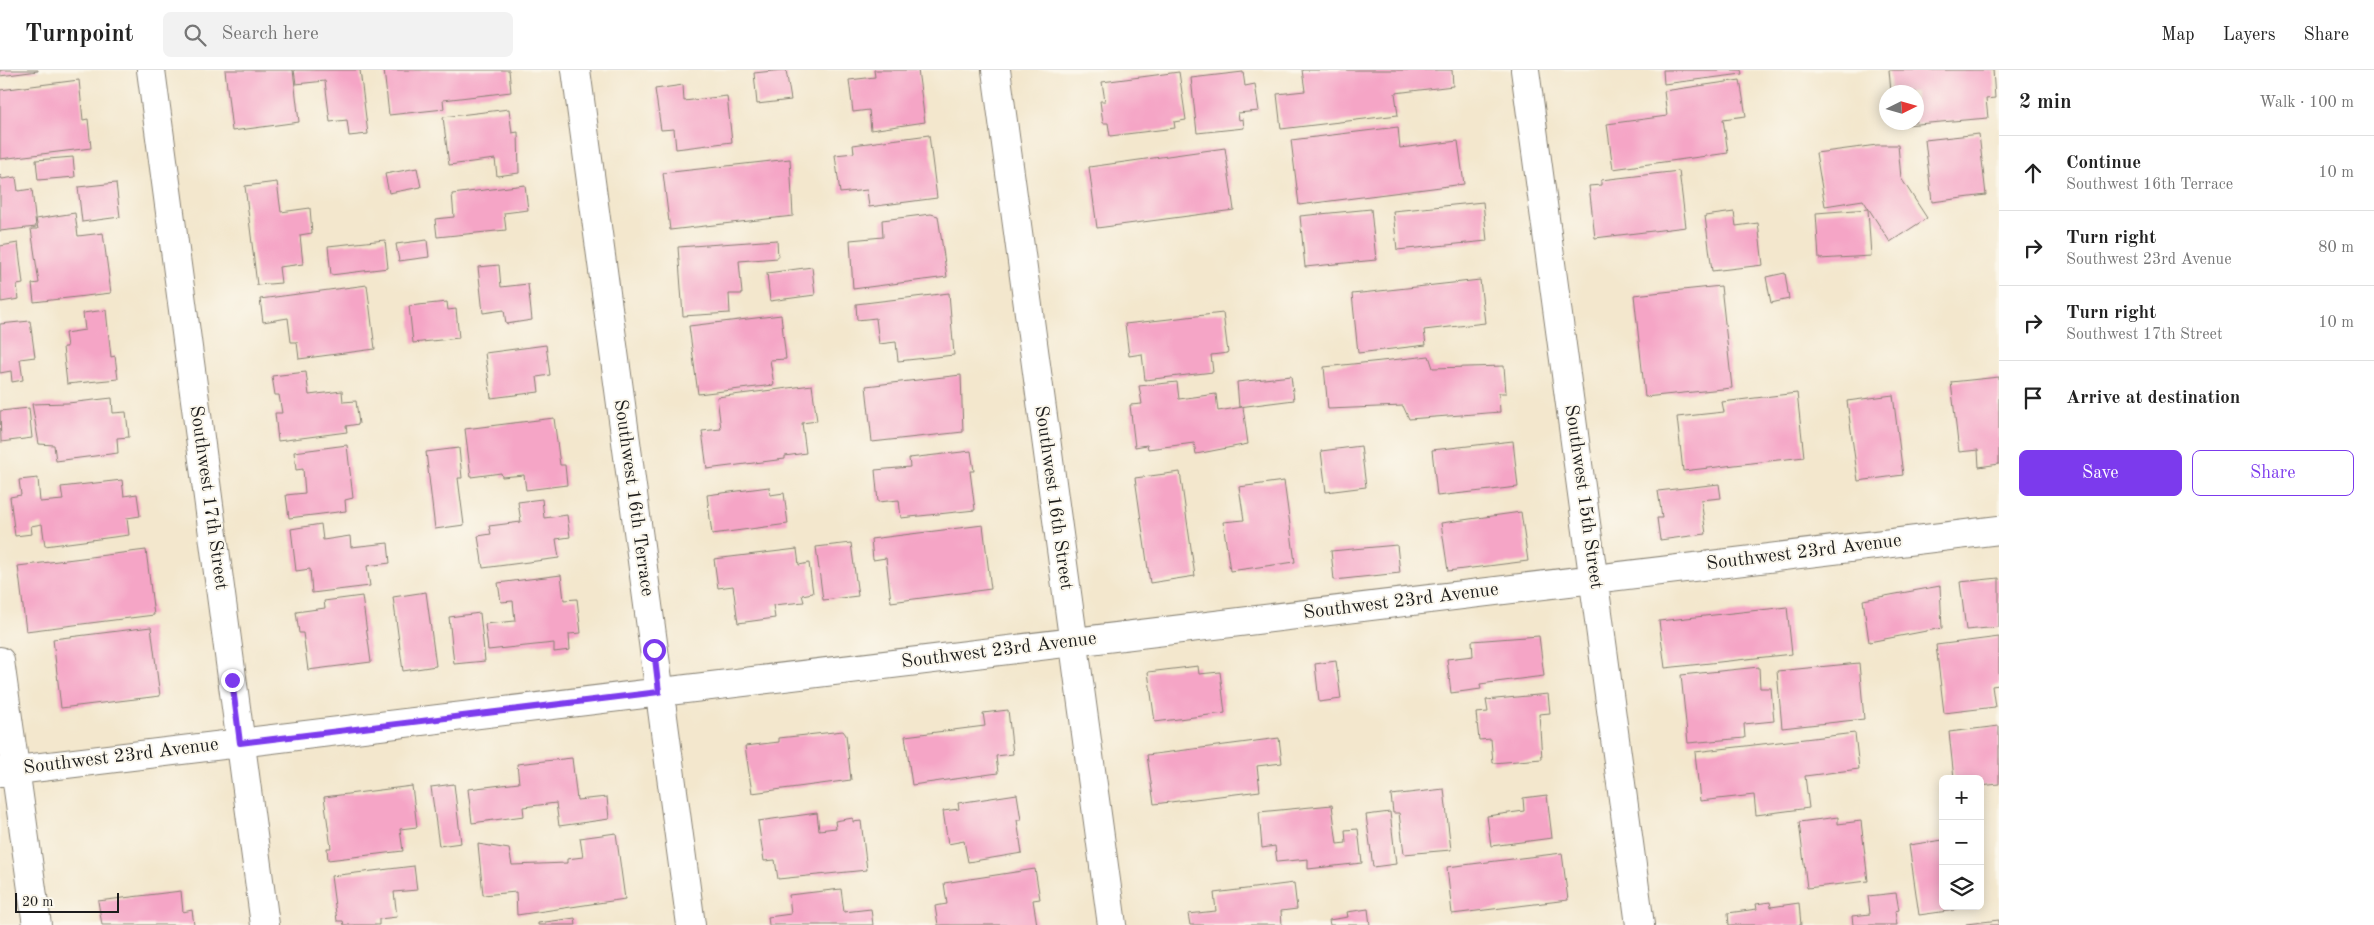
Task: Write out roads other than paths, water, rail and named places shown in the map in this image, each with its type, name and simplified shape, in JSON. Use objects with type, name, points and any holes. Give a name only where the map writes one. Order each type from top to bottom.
[{"type":"street","name":"Southwest 17th Street","points":[[151,70],[265,925]]},
{"type":"street","name":"Southwest 16th Terrace","points":[[576,70],[691,925]]},
{"type":"street","name":"Southwest 16th Street","points":[[996,70],[1112,925]]},
{"type":"street","name":"Southwest 15th Street","points":[[1525,70],[1640,925]]},
{"type":"street","name":"Southwest 23rd Avenue","points":[[7,771],[1999,530]]},
{"type":"street","points":[[0,660],[7,771],[36,925]]}]
